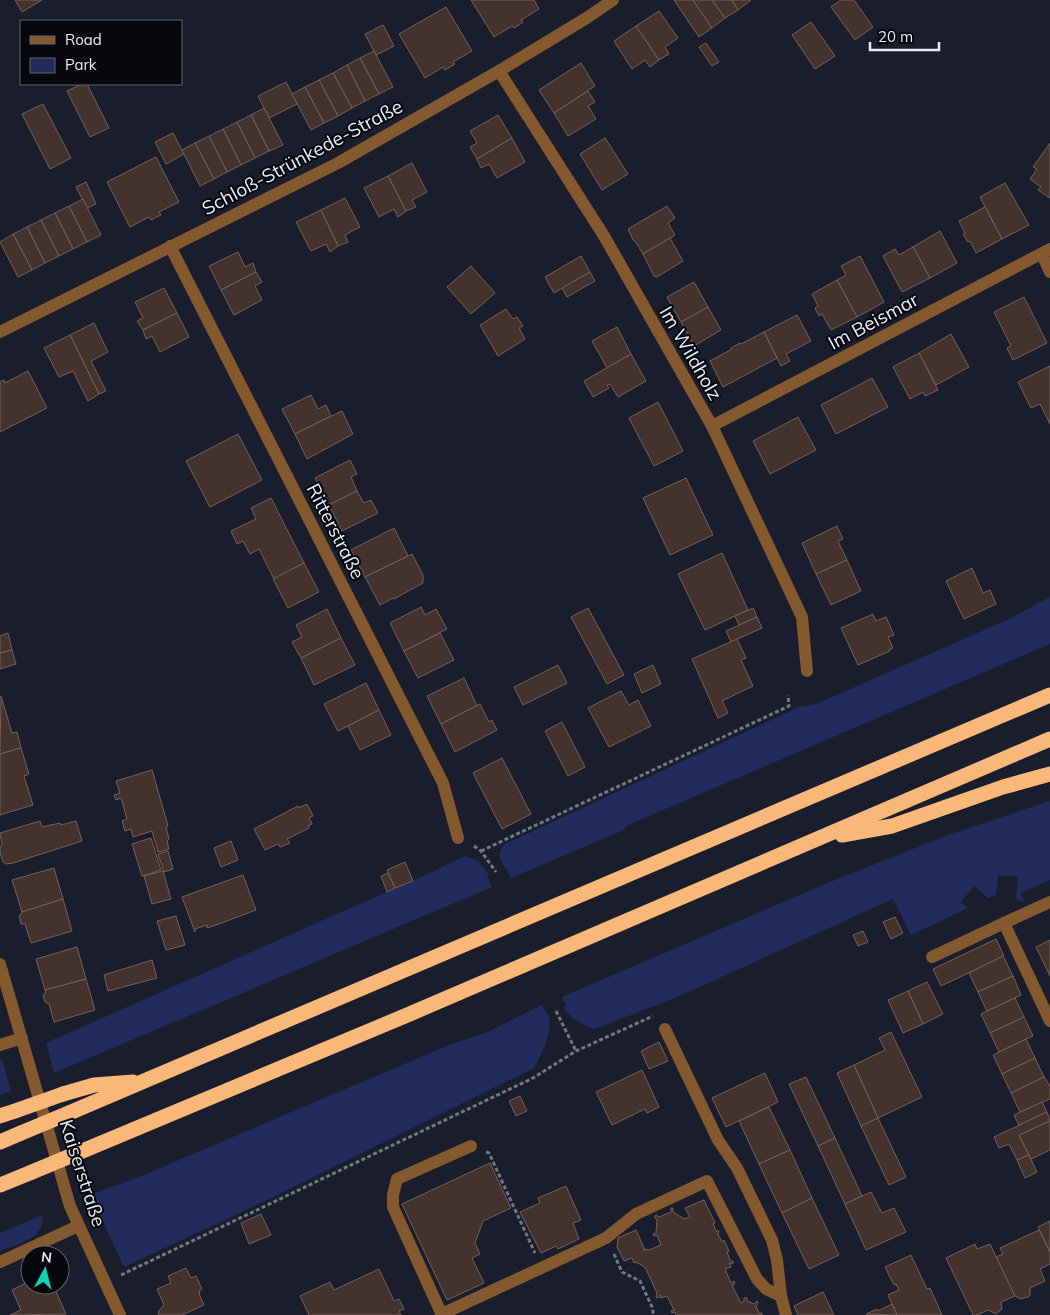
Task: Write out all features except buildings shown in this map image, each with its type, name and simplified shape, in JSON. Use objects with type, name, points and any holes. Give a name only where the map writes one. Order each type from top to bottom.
[{"type":"highway","points":[[0,1142],[1050,695]]},
{"type":"highway","points":[[0,1185],[421,1009],[1050,739]]},
{"type":"highway","points":[[813,840],[892,826],[1002,787],[1050,774]]},
{"type":"highway","points":[[0,1116],[94,1085],[149,1080]]},
{"type":"street","name":"Schloß-Strünkede-Straße","points":[[0,332],[338,163],[499,71],[613,0]]},
{"type":"street","name":"Im Wildholz","points":[[499,71],[604,236],[712,426],[802,617],[808,671]]},
{"type":"street","name":"Ritterstraße","points":[[170,246],[441,778],[458,838]]},
{"type":"street","name":"Im Beismar","points":[[712,426],[1046,252]]},
{"type":"street","points":[[1046,252],[1050,272]]},
{"type":"street","points":[[932,957],[1050,902]]},
{"type":"street","points":[[1004,923],[1050,1021]]},
{"type":"street","name":"Kaiserstraße","points":[[0,964],[70,1206],[120,1315]]},
{"type":"street","points":[[666,1028],[718,1140],[737,1168],[772,1240],[786,1315]]},
{"type":"street","points":[[0,1045],[22,1038]]},
{"type":"street","points":[[471,1146],[397,1179],[393,1195],[393,1207],[442,1314],[606,1238],[636,1214],[706,1181],[757,1279],[766,1289],[781,1296]]},
{"type":"street","points":[[0,1262],[78,1226]]},
{"type":"path","points":[[481,851],[789,706],[788,695]]},
{"type":"path","points":[[458,838],[481,851],[496,872]]},
{"type":"path","points":[[556,1011],[576,1052]]},
{"type":"path","points":[[105,1283],[533,1078],[576,1052],[657,1014],[666,1028]]},
{"type":"path","points":[[471,1146],[489,1153],[542,1267]]},
{"type":"path","points":[[606,1238],[622,1272],[640,1281],[653,1309],[653,1315]]},
{"type":"green space","points":[[1050,597],[1050,644],[626,826],[624,830],[511,878],[499,856],[503,845],[799,707],[816,704],[1007,620]]},
{"type":"green space","points":[[1050,801],[1050,880],[1021,893],[1025,903],[1016,899],[1018,877],[998,875],[996,895],[988,898],[974,886],[961,902],[968,908],[911,935],[893,899],[673,999],[594,1029],[577,1021],[564,1008],[566,1006],[562,997],[825,884],[948,835]]},
{"type":"green space","points":[[465,856],[478,861],[489,875],[487,876],[492,887],[54,1073],[46,1043]]},
{"type":"green space","points":[[542,1005],[547,1014],[549,1014],[550,1021],[548,1035],[534,1068],[267,1200],[124,1267],[90,1195],[144,1175],[449,1045],[488,1032]]},
{"type":"green space","points":[[2,1059],[11,1091],[0,1095],[0,1060]]},
{"type":"green space","points":[[42,1215],[40,1229],[35,1235],[22,1243],[0,1251],[0,1233]]}]
